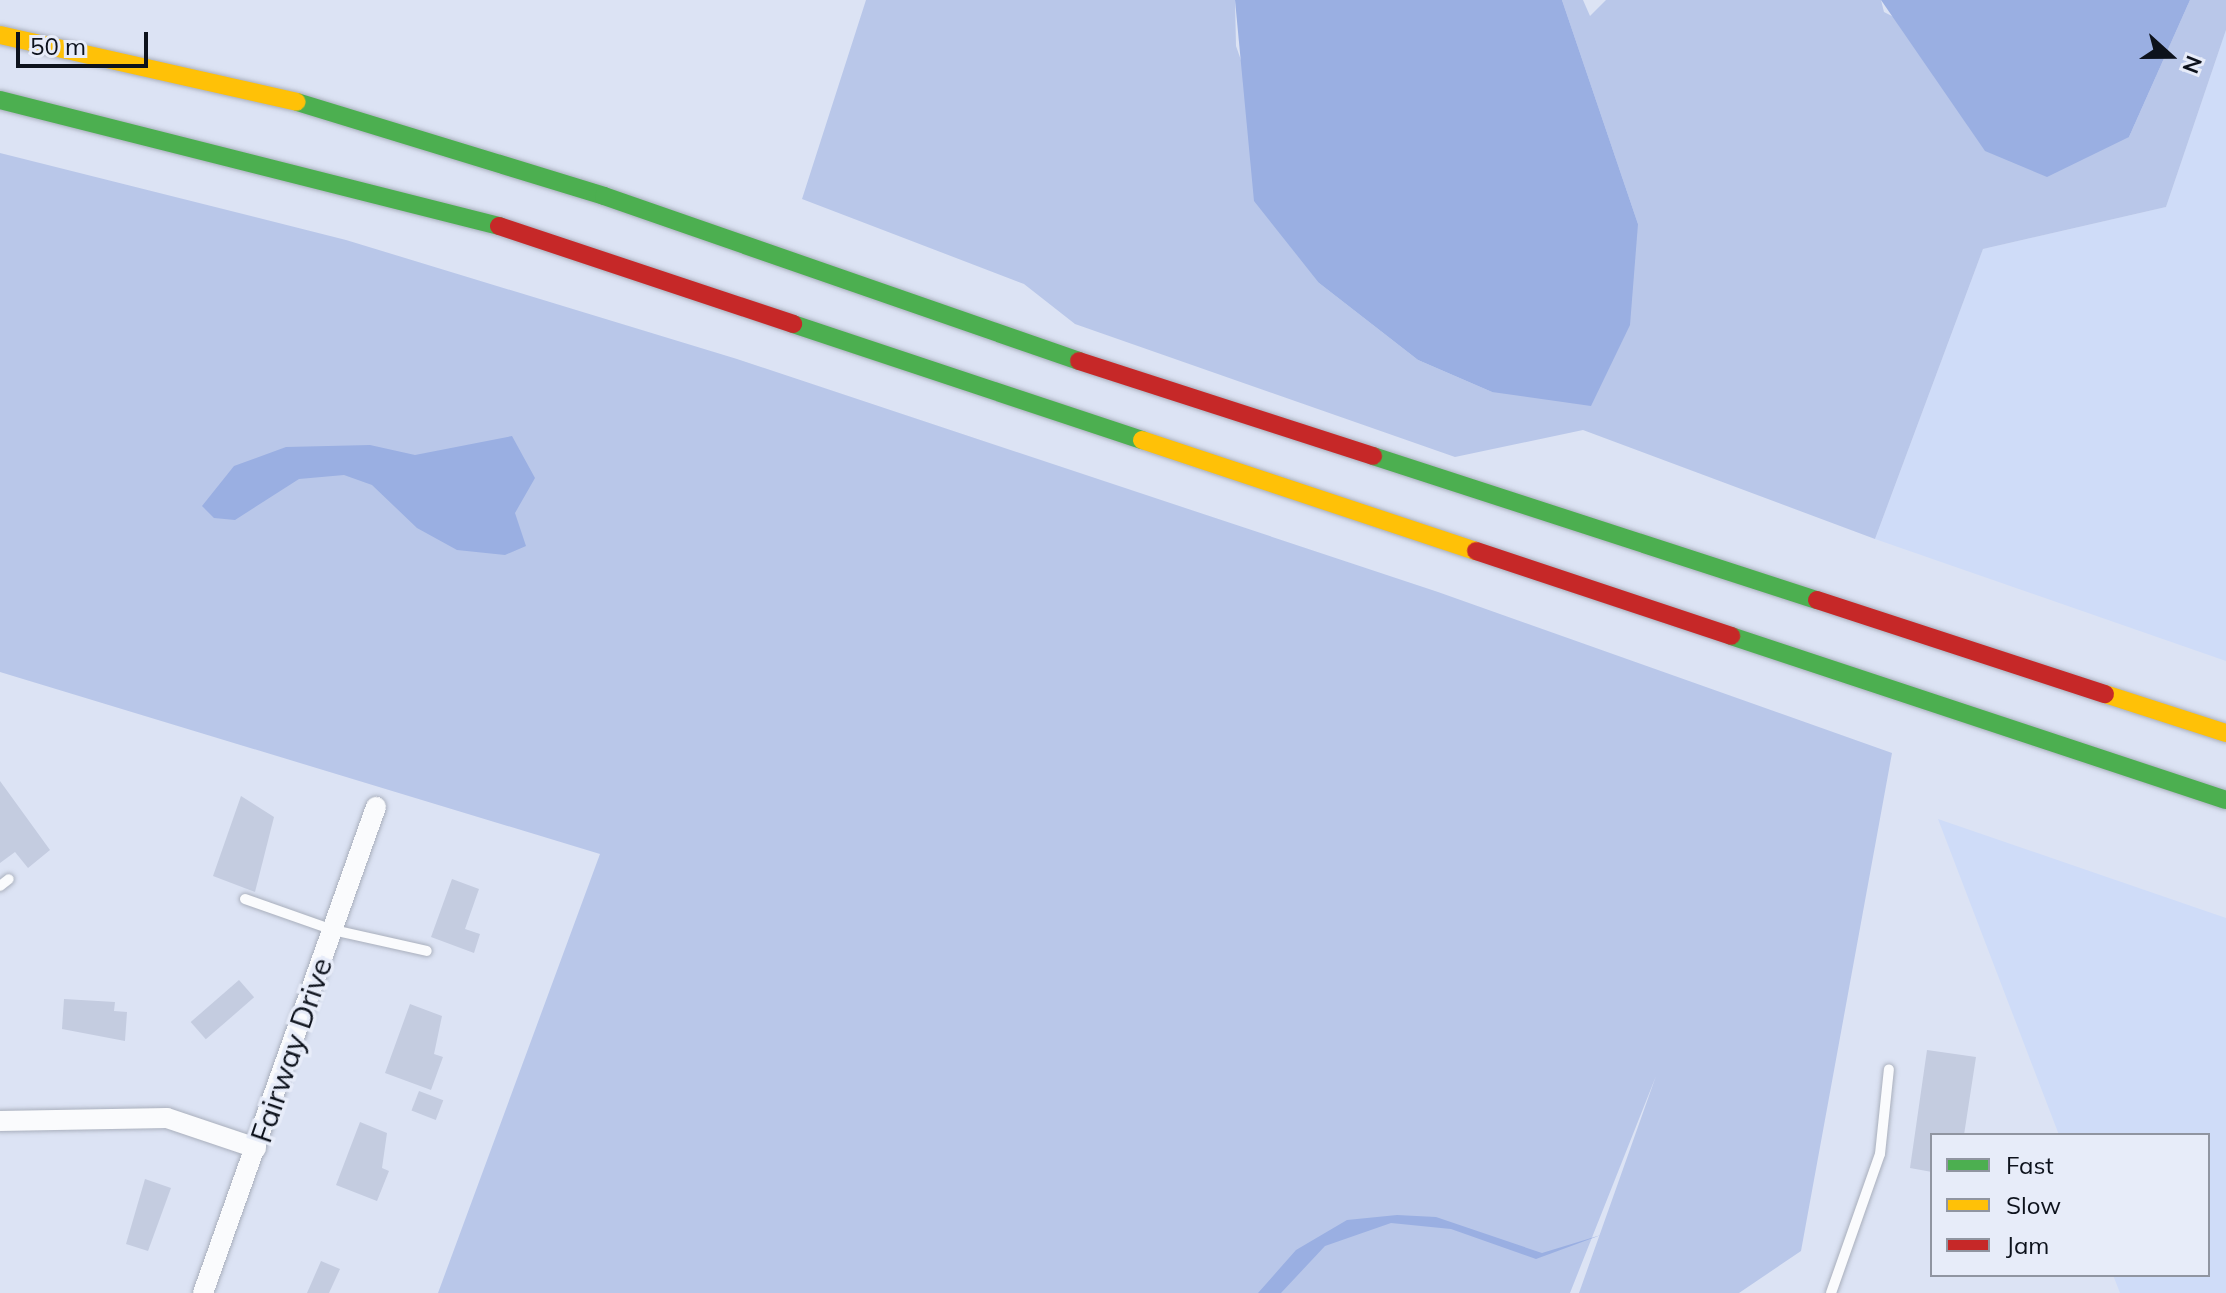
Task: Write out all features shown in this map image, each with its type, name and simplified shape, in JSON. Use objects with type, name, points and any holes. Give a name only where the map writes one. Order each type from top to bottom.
[{"type":"highway","points":[[0,35],[235,83],[589,192],[1112,372],[2226,733]]},
{"type":"highway","points":[[0,100],[430,203],[2226,800]]},
{"type":"street","name":"Fairway Drive","points":[[203,1293],[376,807]]},
{"type":"street","points":[[0,1121],[167,1118],[256,1148]]},
{"type":"lane","points":[[245,899],[333,930],[427,951]]},
{"type":"lane","points":[[1831,1293],[1880,1154],[1889,1069]]},
{"type":"shaded area","points":[[866,0],[1235,0],[1236,46],[1319,283],[1418,360],[1492,392],[1638,224],[1562,0],[1583,0],[1590,16],[1606,0],[1881,0],[1884,12],[2129,137],[2190,0],[2226,0],[2226,30],[2166,207],[1983,249],[1875,539],[1583,430],[1455,457],[1075,324],[1024,284],[802,199]]},
{"type":"shaded area","points":[[1235,0],[1562,0],[1638,224],[1630,325],[1591,406],[1492,392],[1418,360],[1319,283],[1254,201]]},
{"type":"shaded area","points":[[1881,0],[2190,0],[2129,137],[2047,177],[1985,151]]},
{"type":"shaded area","points":[[2226,30],[2226,661],[1875,539],[1983,249],[2166,207]]},
{"type":"shaded area","points":[[0,153],[346,240],[737,359],[1438,592],[1892,753],[1801,1251],[1739,1293],[1579,1293],[1656,1076],[1570,1293],[438,1293],[600,854],[0,672]]},
{"type":"shaded area","points":[[512,436],[535,478],[515,513],[526,546],[505,555],[457,550],[417,528],[372,485],[344,475],[299,479],[235,520],[214,518],[202,506],[234,466],[286,447],[370,445],[415,455]]},
{"type":"shaded area","points":[[1938,819],[2226,918],[2226,1293],[2120,1293],[2114,1277],[2210,1277],[2210,1133],[2058,1133]]},
{"type":"shaded area","points":[[1397,1215],[1436,1217],[1542,1253],[1601,1235],[1536,1259],[1451,1229],[1391,1223],[1325,1246],[1281,1293],[1258,1293],[1296,1250],[1347,1220]]},
{"type":"building","points":[[0,781],[50,850],[28,868],[15,852],[0,863]]},
{"type":"building","points":[[241,796],[274,817],[255,892],[213,876]]},
{"type":"building","points":[[452,879],[479,889],[465,929],[480,934],[474,953],[431,937]]},
{"type":"building","points":[[239,980],[254,997],[206,1039],[191,1022]]},
{"type":"building","points":[[64,999],[115,1002],[114,1011],[127,1012],[125,1041],[62,1029]]},
{"type":"building","points":[[410,1004],[442,1016],[434,1054],[443,1057],[431,1090],[385,1073]]},
{"type":"building","points":[[1927,1050],[1976,1057],[1964,1133],[1930,1133],[1930,1172],[1910,1168]]},
{"type":"building","points":[[419,1091],[443,1100],[436,1120],[411,1111]]},
{"type":"building","points":[[360,1122],[387,1133],[382,1168],[389,1171],[377,1201],[336,1185]]},
{"type":"building","points":[[145,1179],[171,1188],[148,1251],[126,1244]]},
{"type":"building","points":[[321,1261],[340,1269],[329,1293],[307,1293]]},
{"type":"traffic: fast","points":[[0,100],[499,226]]},
{"type":"traffic: fast","points":[[297,102],[604,196],[1079,361]]},
{"type":"traffic: fast","points":[[793,324],[1142,440]]},
{"type":"traffic: fast","points":[[1373,456],[1817,600]]},
{"type":"traffic: fast","points":[[1731,636],[2226,800]]},
{"type":"traffic: slow","points":[[0,35],[297,102]]},
{"type":"traffic: slow","points":[[1142,440],[1476,551]]},
{"type":"traffic: slow","points":[[2105,694],[2226,733]]},
{"type":"traffic: jam","points":[[499,226],[793,324]]},
{"type":"traffic: jam","points":[[1079,361],[1373,456]]},
{"type":"traffic: jam","points":[[1476,551],[1731,636]]},
{"type":"traffic: jam","points":[[1817,600],[2105,694]]}]
